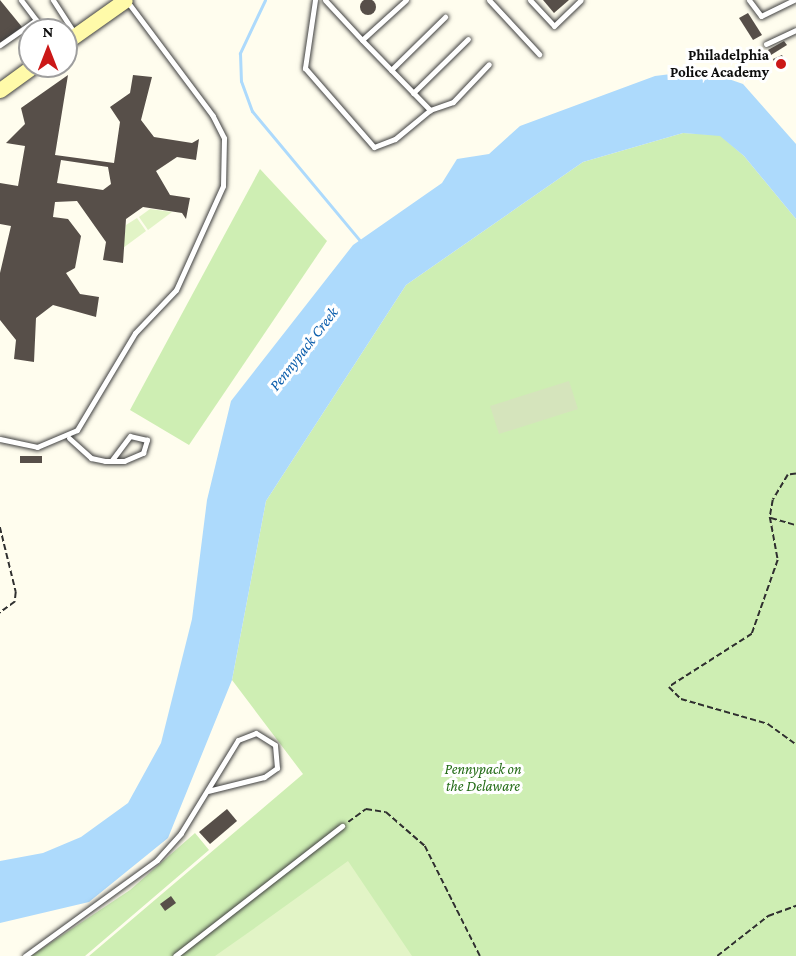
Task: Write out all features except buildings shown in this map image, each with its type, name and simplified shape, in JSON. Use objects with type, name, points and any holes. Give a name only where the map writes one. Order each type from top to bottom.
[{"type":"main road","points":[[78,34],[126,0]]},
{"type":"main road","points":[[0,90],[18,77]]},
{"type":"lane","points":[[21,0],[34,18]]},
{"type":"lane","points":[[53,0],[61,18]]},
{"type":"lane","points":[[0,439],[37,447],[69,438],[93,411],[135,333],[184,276],[223,186],[227,163],[224,138],[213,116],[126,0]]},
{"type":"lane","points":[[315,0],[305,68],[374,147],[396,140],[430,110],[453,102],[489,64]]},
{"type":"lane","points":[[325,0],[430,110]]},
{"type":"lane","points":[[362,40],[406,0]]},
{"type":"lane","points":[[489,0],[538,54]]},
{"type":"lane","points":[[530,0],[554,26],[581,0]]},
{"type":"lane","points":[[748,0],[760,16],[794,0]]},
{"type":"lane","points":[[391,70],[445,17]]},
{"type":"lane","points":[[766,44],[796,30]]},
{"type":"lane","points":[[0,45],[18,32]]},
{"type":"lane","points":[[412,93],[468,39]]},
{"type":"lane","points":[[69,438],[81,453],[111,461],[132,459],[147,447],[147,440],[130,436],[111,461]]},
{"type":"lane","points":[[25,956],[157,860],[208,791],[238,740],[256,734],[275,745],[277,768],[264,777],[208,791]]},
{"type":"lane","points":[[175,956],[342,826]]},
{"type":"path","points":[[796,474],[788,475],[770,517],[778,560],[752,634],[669,687],[681,699],[768,724],[796,744]]},
{"type":"path","points":[[770,517],[796,525]]},
{"type":"path","points":[[0,527],[16,592],[15,602],[0,613]]},
{"type":"path","points":[[342,826],[366,809],[386,812],[407,827],[425,846],[480,956]]},
{"type":"path","points":[[717,955],[768,916],[796,906]]},
{"type":"green space","name":"Pennypack on the Delaware","points":[[683,133],[720,135],[744,156],[796,219],[796,956],[89,956],[303,774],[232,680],[266,501],[406,285],[583,162]]},
{"type":"green space","points":[[260,169],[327,241],[189,445],[130,410]]},
{"type":"green space","points":[[150,209],[172,212],[148,230],[139,217]]},
{"type":"green space","points":[[137,218],[146,231],[123,248],[126,225]]},
{"type":"green space","points":[[569,381],[578,409],[499,434],[490,406]]},
{"type":"green space","points":[[195,833],[209,850],[85,956],[31,956],[130,890]]},
{"type":"green space","points":[[348,861],[412,956],[215,956],[252,930]]},
{"type":"water","name":"Pennypack Creek","points":[[703,70],[743,84],[796,144],[796,219],[744,156],[720,136],[683,133],[583,162],[406,285],[266,501],[232,680],[168,838],[89,902],[0,923],[0,861],[43,853],[81,837],[128,803],[161,743],[192,619],[207,500],[231,401],[353,245],[442,183],[457,159],[489,154],[520,126],[655,76]]},
{"type":"waterway","points":[[265,0],[240,53],[241,81],[252,111],[361,242]]},
{"type":"place","name":"Philadelphia Police Academy","points":[[781,64]]}]
